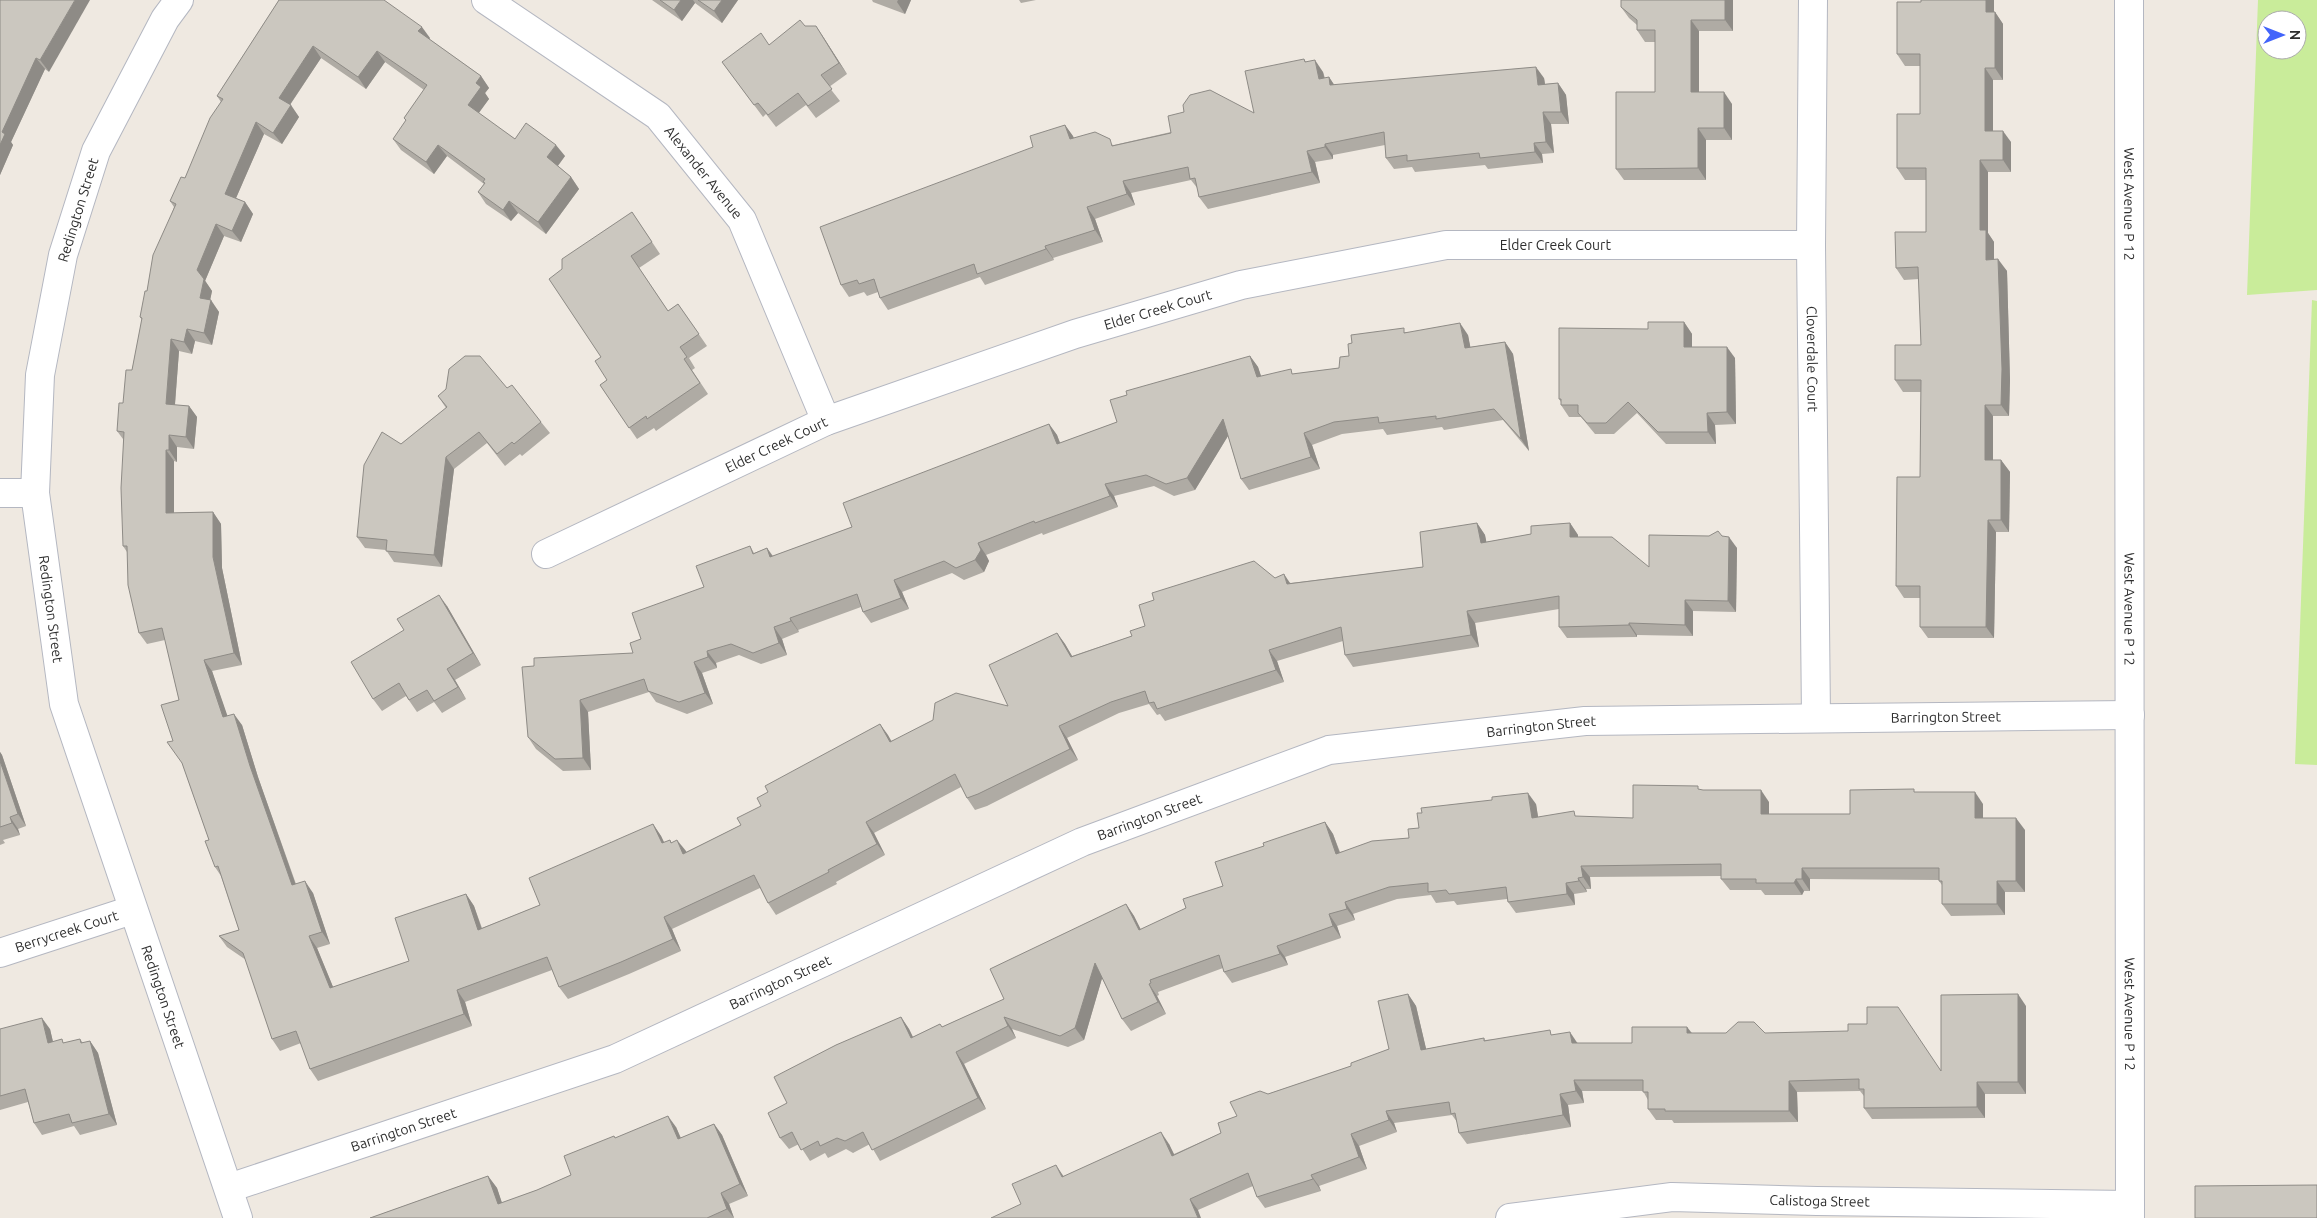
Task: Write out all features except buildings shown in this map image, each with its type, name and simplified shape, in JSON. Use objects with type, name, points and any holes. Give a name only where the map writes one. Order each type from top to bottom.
[{"type":"street","name":"Redington Street","points":[[179,0],[165,19],[96,151],[63,255],[40,375],[35,493],[64,704],[132,910],[238,1218]]},
{"type":"street","name":"Alexander Avenue","points":[[486,0],[658,116],[736,212],[742,220],[826,421]]},
{"type":"street","name":"Cloverdale Court","points":[[1813,0],[1811,245],[1816,717]]},
{"type":"street","name":"West Avenue P 12","points":[[2129,0],[2130,1212]]},
{"type":"street","name":"Elder Creek Court","points":[[546,554],[826,421],[1075,334],[1241,285],[1446,245],[1811,245]]},
{"type":"street","points":[[0,493],[35,493]]},
{"type":"street","name":"Barrington Street","points":[[229,1188],[615,1059],[1082,842],[1329,750],[1585,722],[1816,717],[2130,714]]},
{"type":"street","name":"Berrycreek Court","points":[[0,953],[132,910]]},
{"type":"street","name":"Calistoga Street","points":[[1510,1218],[1672,1197],[1817,1210],[2130,1212]]},
{"type":"green space","points":[[2258,0],[2317,0],[2317,290],[2247,295],[2257,27],[2257,60],[2307,60],[2307,10],[2258,10]]},
{"type":"green space","points":[[2312,300],[2317,301],[2317,765],[2295,764]]}]
